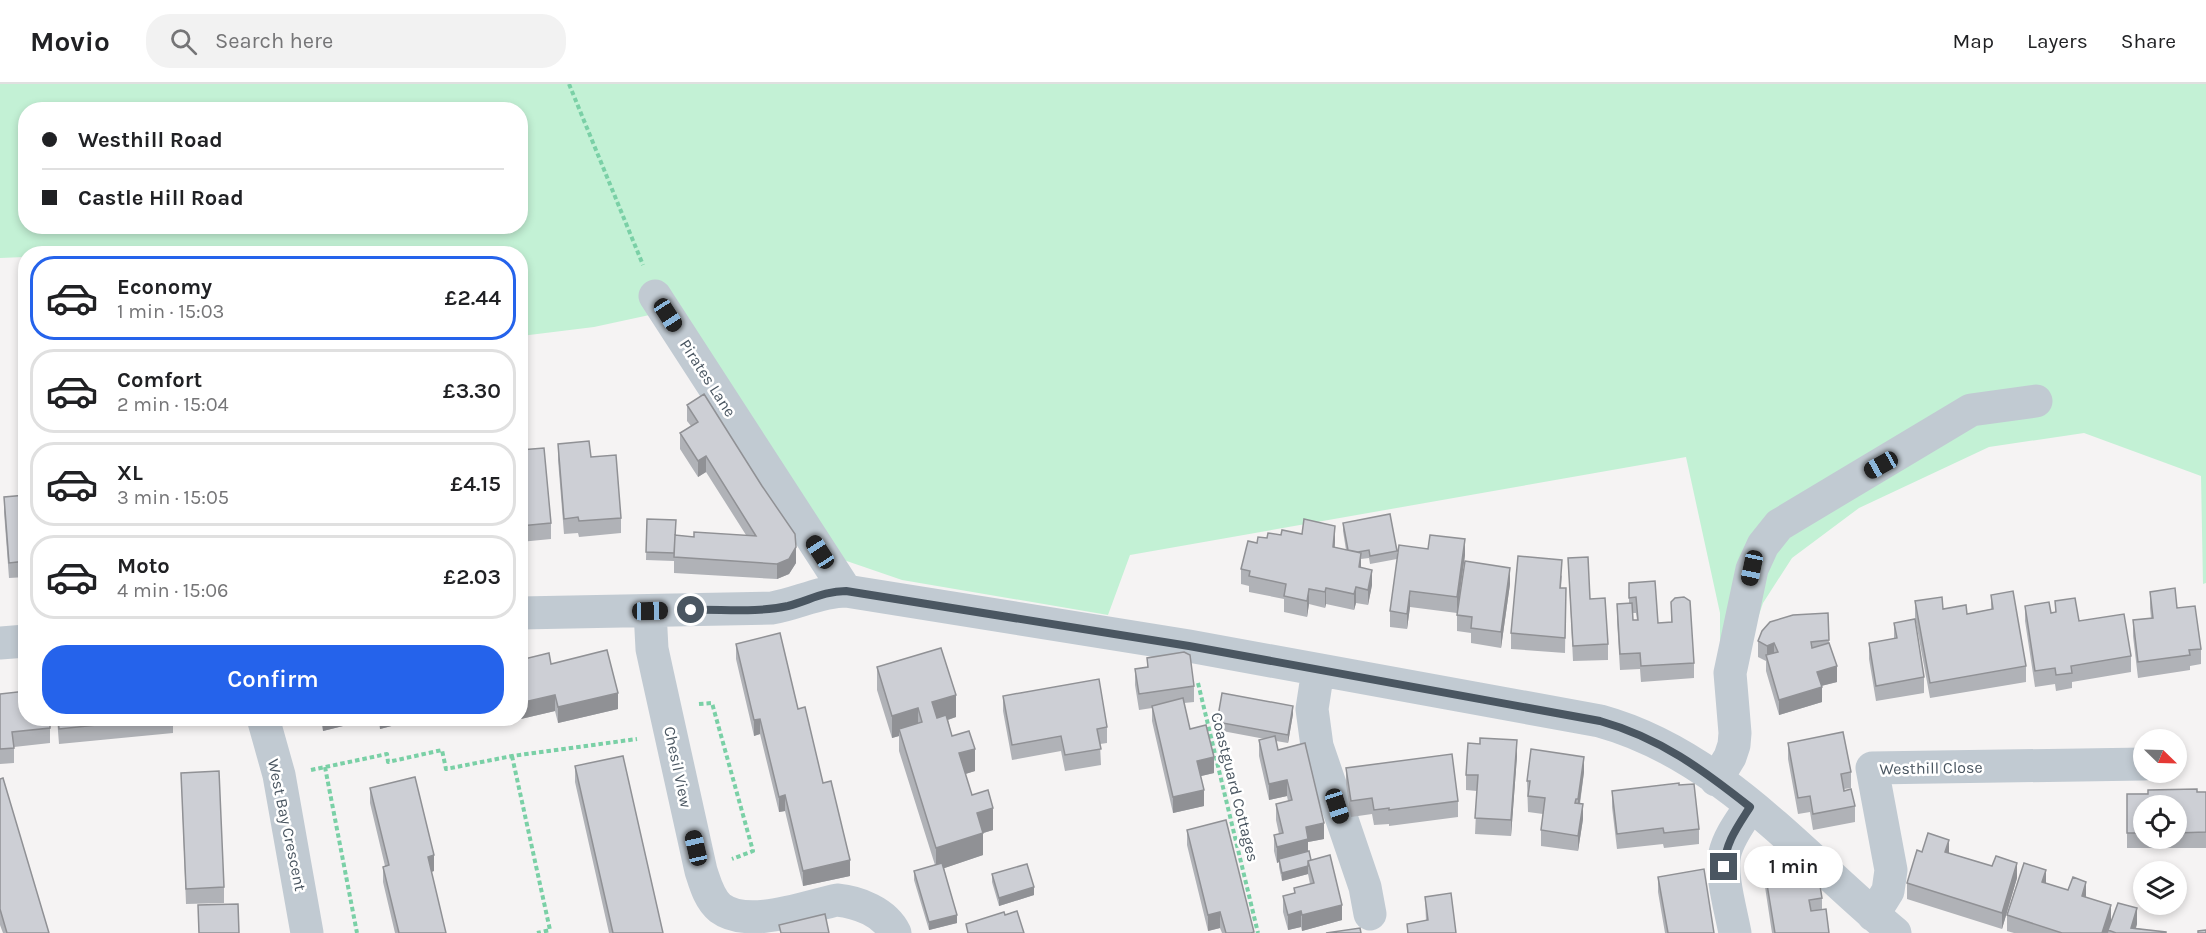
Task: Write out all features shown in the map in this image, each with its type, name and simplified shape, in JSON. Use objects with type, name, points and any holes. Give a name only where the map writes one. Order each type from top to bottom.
[{"type":"street","name":"Pirates Lane","points":[[655,296],[846,591]]},
{"type":"street","points":[[1716,780],[1730,757],[1734,745],[1730,673],[1752,568],[1763,545],[1779,525],[1971,411],[2036,401]]},
{"type":"street","points":[[528,613],[772,609],[789,606],[831,591],[846,591],[1189,646],[1600,721],[1638,733],[1673,751],[1716,780],[1817,862],[1884,924]]},
{"type":"street","name":"Chesil View","points":[[650,611],[652,650],[701,871],[711,897],[718,907],[731,914],[752,917],[837,900],[849,901],[881,917],[896,933]]},
{"type":"street","points":[[0,644],[18,642]]},
{"type":"street","points":[[1318,670],[1312,709],[1317,746],[1365,887],[1370,914]]},
{"type":"street","name":"West Bay Crescent","points":[[265,726],[279,775],[307,933]]},
{"type":"street","name":"Westhill Close","points":[[1884,924],[1892,870],[1872,768],[2133,765]]},
{"type":"street","points":[[1736,933],[1724,867],[1724,855],[1729,840],[1750,807]]},
{"type":"path","points":[[569,84],[655,296]]},
{"type":"path","name":"Coastguard Cottages","points":[[1189,646],[1258,933]]},
{"type":"path","points":[[279,775],[387,754],[388,762],[442,750],[446,769],[668,722],[712,703],[753,851],[701,871]]},
{"type":"path","points":[[512,756],[550,931],[537,933]]},
{"type":"path","points":[[325,767],[357,933]]},
{"type":"green space","points":[[0,84],[2206,84],[2206,583],[2203,584],[2201,476],[2084,433],[1989,447],[1859,508],[1792,558],[1763,603],[1739,673],[1720,672],[1720,613],[1686,457],[1130,555],[1108,615],[902,580],[835,557],[668,311],[594,327],[528,335],[528,246],[18,246],[18,257],[0,258]]},
{"type":"building","points":[[704,394],[795,534],[796,547],[789,559],[777,564],[674,557],[675,535],[694,537],[694,532],[756,536],[706,456],[698,461],[680,433],[698,422],[687,405]]},
{"type":"building","points":[[589,441],[591,457],[616,455],[621,518],[579,521],[578,517],[564,519],[558,444]]},
{"type":"building","points":[[544,448],[551,523],[528,525],[528,449]]},
{"type":"building","points":[[18,496],[18,562],[9,563],[4,497]]},
{"type":"building","points":[[1390,514],[1397,551],[1370,556],[1369,550],[1358,552],[1348,550],[1343,523]]},
{"type":"building","points":[[647,519],[676,520],[674,553],[646,552]]},
{"type":"building","points":[[1304,519],[1335,526],[1333,547],[1361,553],[1359,567],[1372,570],[1368,590],[1356,587],[1354,594],[1326,588],[1325,592],[1309,589],[1307,601],[1284,596],[1286,584],[1249,576],[1250,571],[1241,569],[1248,541],[1257,543],[1258,537],[1267,538],[1268,533],[1281,535],[1282,530],[1302,534]]},
{"type":"building","points":[[1430,535],[1465,539],[1457,597],[1410,591],[1407,614],[1390,611],[1399,545],[1428,549]]},
{"type":"building","points":[[1518,556],[1562,560],[1560,588],[1566,588],[1565,638],[1511,633]]},
{"type":"building","points":[[1588,557],[1590,599],[1605,598],[1608,644],[1573,646],[1568,558]]},
{"type":"building","points":[[1465,561],[1510,568],[1501,632],[1471,628],[1472,617],[1457,615]]},
{"type":"building","points":[[1655,581],[1658,623],[1672,622],[1671,602],[1675,598],[1684,597],[1690,601],[1694,663],[1641,666],[1640,653],[1620,654],[1617,604],[1632,603],[1633,620],[1638,620],[1636,597],[1629,598],[1629,583]]},
{"type":"building","points":[[2175,588],[2177,608],[2195,606],[2201,649],[2189,650],[2190,655],[2138,662],[2133,620],[2153,618],[2150,592]]},
{"type":"building","points":[[2013,591],[2026,666],[1930,683],[1915,601],[1942,597],[1943,609],[1966,605],[1967,614],[1993,609],[1991,595]]},
{"type":"building","points":[[2075,598],[2079,621],[2124,614],[2131,656],[2071,666],[2072,673],[2056,675],[2055,668],[2035,671],[2025,606],[2049,602],[2051,613],[2056,612],[2055,601]]},
{"type":"building","points":[[1828,613],[1829,640],[1811,642],[1812,648],[1829,643],[1837,666],[1817,672],[1822,687],[1779,700],[1766,655],[1778,652],[1774,643],[1767,646],[1758,641],[1762,631],[1770,622],[1793,615]]},
{"type":"building","points":[[1915,619],[1924,677],[1876,686],[1869,643],[1897,638],[1894,623]]},
{"type":"building","points":[[780,633],[798,709],[805,707],[823,783],[831,781],[850,860],[803,871],[785,795],[779,797],[760,719],[754,720],[736,644]]},
{"type":"building","points":[[941,648],[956,695],[932,702],[937,718],[946,715],[952,736],[969,731],[975,749],[959,753],[972,795],[988,790],[993,808],[977,813],[983,833],[936,848],[899,729],[922,722],[918,708],[892,716],[877,667]]},
{"type":"building","points":[[607,650],[618,693],[558,707],[555,695],[528,701],[528,658],[549,653],[551,664]]},
{"type":"building","points":[[1184,652],[1190,655],[1194,686],[1139,694],[1135,669],[1148,667],[1147,658]]},
{"type":"building","points":[[1099,679],[1107,727],[1097,729],[1101,749],[1065,755],[1061,736],[1012,745],[1003,696]]},
{"type":"building","points":[[18,692],[18,726],[50,726],[50,728],[12,732],[14,748],[0,749],[0,694]]},
{"type":"building","points":[[1222,693],[1293,706],[1288,735],[1217,722]]},
{"type":"building","points":[[1183,698],[1190,729],[1206,725],[1214,757],[1197,761],[1204,790],[1173,797],[1152,706]]},
{"type":"building","points":[[59,726],[88,726],[59,729]]},
{"type":"building","points":[[1843,732],[1851,772],[1841,774],[1844,791],[1851,789],[1855,806],[1813,814],[1810,796],[1798,798],[1788,743]]},
{"type":"building","points":[[1275,736],[1278,750],[1305,743],[1324,823],[1306,827],[1308,839],[1277,847],[1274,835],[1283,833],[1276,804],[1292,800],[1287,780],[1269,784],[1259,740]]},
{"type":"building","points":[[1480,738],[1517,740],[1511,820],[1475,818],[1478,775],[1466,775],[1468,743],[1480,744]]},
{"type":"building","points":[[1531,749],[1584,757],[1578,799],[1575,803],[1583,804],[1578,836],[1541,830],[1545,798],[1528,796],[1530,781],[1527,781]]},
{"type":"building","points":[[1452,754],[1458,801],[1374,810],[1372,798],[1351,801],[1346,768]]},
{"type":"building","points":[[623,756],[663,933],[613,933],[575,766]]},
{"type":"building","points":[[219,771],[224,887],[186,889],[181,773]]},
{"type":"building","points":[[415,777],[434,855],[428,857],[446,933],[399,933],[383,867],[389,865],[370,788]]},
{"type":"building","points":[[3,778],[49,933],[7,933],[0,909],[0,779]]},
{"type":"building","points":[[1679,783],[1679,785],[1694,784],[1699,829],[1664,833],[1663,828],[1617,834],[1612,791]]},
{"type":"building","points":[[2197,789],[2197,792],[2206,792],[2206,832],[2187,833],[2187,795],[2133,795],[2133,833],[2127,833],[2127,794],[2148,794],[2148,790]]},
{"type":"building","points":[[1226,820],[1254,932],[1251,933],[1226,933],[1220,912],[1208,915],[1187,830]]},
{"type":"building","points":[[1928,833],[1949,840],[1945,852],[1992,866],[1996,856],[2017,863],[2002,913],[1907,883],[1917,850],[1922,852]]},
{"type":"building","points":[[1309,851],[1311,860],[1308,861],[1308,866],[1282,873],[1279,859]]},
{"type":"building","points":[[1330,855],[1342,905],[1302,915],[1301,911],[1288,915],[1283,896],[1295,893],[1294,888],[1314,883],[1308,861]]},
{"type":"building","points":[[942,863],[957,915],[929,922],[914,871]]},
{"type":"building","points":[[2024,863],[2046,870],[2042,882],[2068,890],[2073,877],[2086,882],[2082,896],[2111,905],[2102,933],[2062,933],[2007,915]]},
{"type":"building","points":[[1027,864],[1034,887],[999,898],[992,874]]},
{"type":"building","points":[[1786,868],[1788,880],[1804,878],[1805,883],[1819,880],[1822,898],[1809,900],[1811,911],[1826,909],[1829,933],[1775,933],[1765,872]]},
{"type":"building","points":[[1704,869],[1714,933],[1668,933],[1658,877]]},
{"type":"building","points":[[1451,893],[1456,933],[1408,933],[1407,924],[1428,920],[1425,897]]},
{"type":"building","points":[[2118,903],[2133,907],[2133,915],[2135,915],[2131,928],[2166,933],[2116,933],[2108,930]]},
{"type":"building","points":[[238,904],[239,933],[199,933],[198,905]]},
{"type":"building","points":[[1017,911],[1024,933],[968,933],[966,924],[1004,912],[1005,915]]},
{"type":"building","points":[[825,914],[829,933],[781,933],[779,925]]},
{"type":"building","points":[[1360,928],[1361,933],[1326,933]]},
{"type":"route","points":[[691,610],[772,609],[789,606],[831,591],[846,591],[1189,646],[1600,721],[1638,733],[1673,751],[1716,780],[1750,807],[1729,840],[1724,855],[1724,867]]}]
